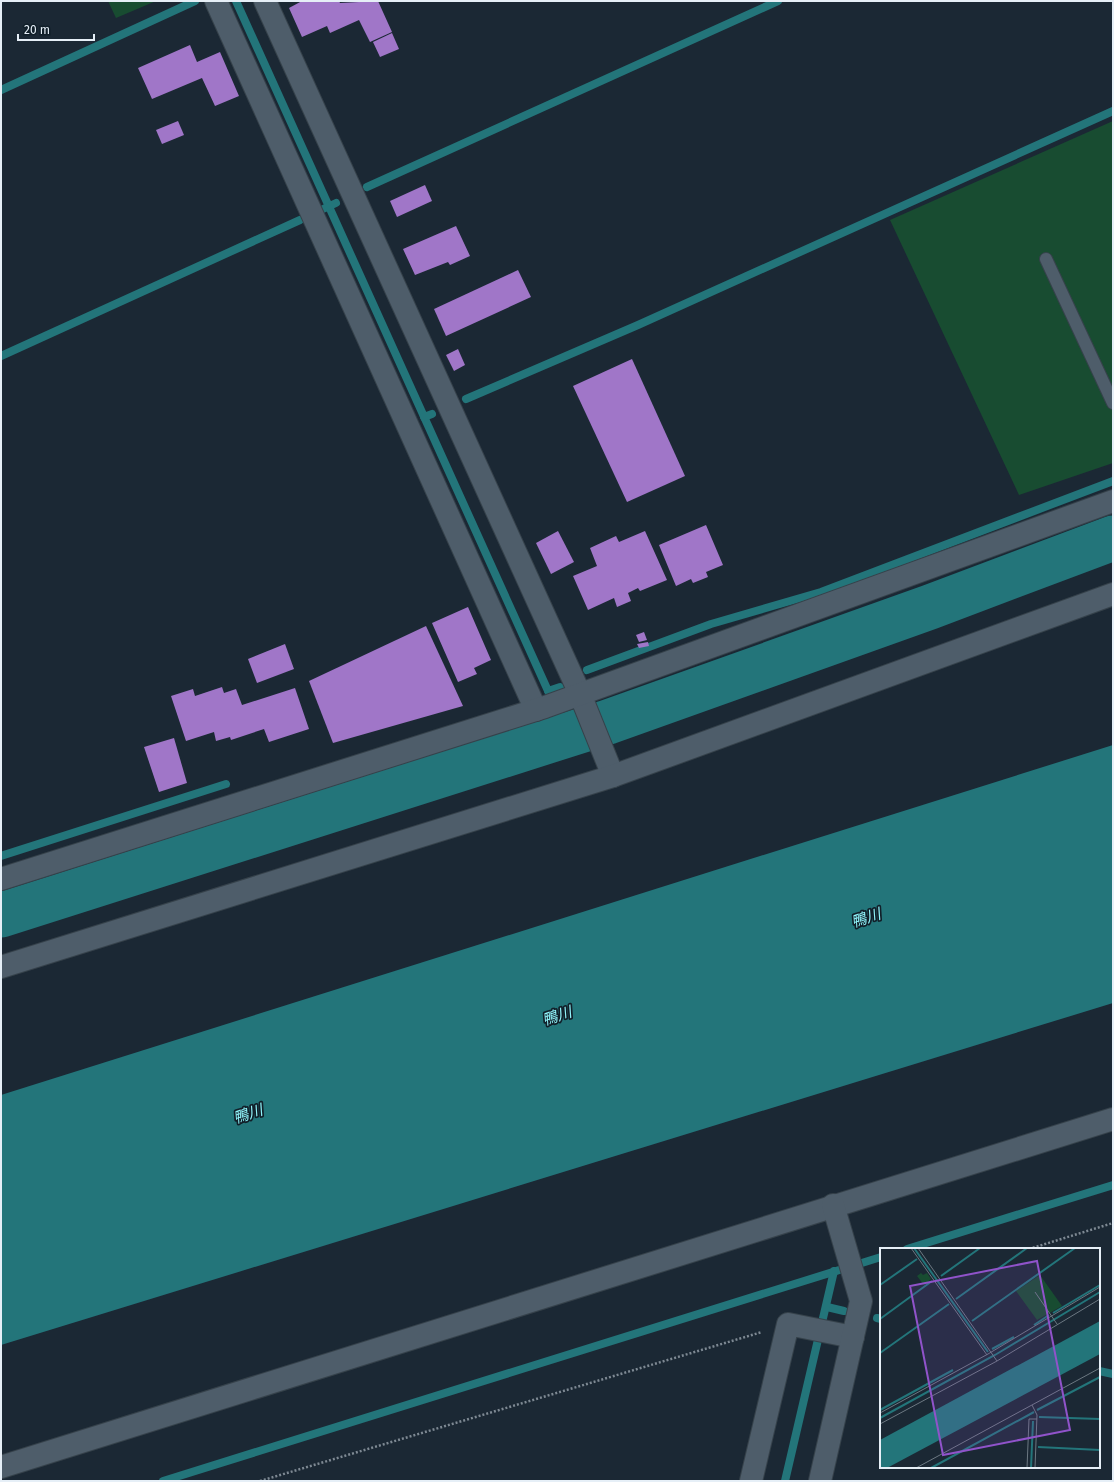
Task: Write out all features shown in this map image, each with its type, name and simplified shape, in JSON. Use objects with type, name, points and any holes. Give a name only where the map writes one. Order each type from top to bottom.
[{"type":"street","points":[[216,1],[556,703],[588,715],[613,776]]},
{"type":"street","points":[[265,1],[556,703]]},
{"type":"street","points":[[1,878],[556,703],[1113,501]]},
{"type":"street","points":[[1,967],[613,776],[1113,594]]},
{"type":"street","points":[[1,1467],[836,1214],[1113,1119]]},
{"type":"street","points":[[820,1481],[842,1335],[861,1301],[836,1214]]},
{"type":"street","points":[[751,1481],[798,1326],[842,1335]]},
{"type":"lane","points":[[1046,260],[1113,403]]},
{"type":"path","points":[[1032,1248],[1113,1223]]},
{"type":"path","points":[[260,1481],[798,1326]]},
{"type":"shaded area","points":[[108,1],[156,1],[116,18]]},
{"type":"shaded area","points":[[1113,121],[1113,463],[1019,495],[890,220]]},
{"type":"water","name":"鴨川","points":[[1113,745],[1113,1003],[1,1345],[1,1095]]},
{"type":"building","points":[[302,1],[339,1],[340,3],[378,1],[392,32],[370,42],[359,20],[330,33],[327,26],[302,37],[289,8]]},
{"type":"building","points":[[392,33],[399,49],[380,57],[373,42]]},
{"type":"building","points":[[190,45],[197,62],[220,52],[239,96],[215,106],[202,78],[152,99],[138,68]]},
{"type":"building","points":[[178,121],[184,135],[162,144],[156,130]]},
{"type":"building","points":[[425,185],[432,201],[397,217],[390,201]]},
{"type":"building","points":[[456,226],[470,256],[450,265],[448,262],[415,275],[403,249]]},
{"type":"building","points":[[518,270],[531,297],[446,336],[434,309]]},
{"type":"building","points":[[458,349],[465,365],[454,371],[446,355]]},
{"type":"building","points":[[632,359],[685,476],[627,502],[573,386]]},
{"type":"building","points":[[706,525],[723,565],[706,572],[708,577],[693,583],[691,579],[676,586],[659,545]]},
{"type":"building","points":[[558,531],[574,562],[551,574],[536,543]]},
{"type":"building","points":[[645,531],[667,580],[640,591],[638,588],[628,593],[631,601],[617,607],[614,598],[588,610],[573,576],[597,566],[590,548],[616,536],[619,542]]},
{"type":"building","points":[[468,607],[491,660],[474,668],[477,674],[458,682],[432,623]]},
{"type":"building","points":[[426,626],[463,706],[333,743],[309,681]]},
{"type":"building","points":[[644,632],[647,640],[639,642],[636,635]]},
{"type":"building","points":[[648,642],[649,646],[639,648],[637,644]]},
{"type":"building","points":[[285,644],[294,669],[257,683],[248,659]]},
{"type":"building","points":[[222,687],[224,693],[236,689],[242,705],[295,688],[309,729],[269,742],[264,729],[231,740],[230,737],[216,741],[214,732],[186,741],[171,696],[193,689],[195,696]]},
{"type":"building","points":[[174,738],[187,783],[159,792],[144,747]]},
{"type":"waterway","points":[[1,90],[195,1]]},
{"type":"waterway","points":[[236,1],[568,735]]},
{"type":"waterway","points":[[367,187],[778,1]]},
{"type":"waterway","points":[[466,399],[638,325],[1113,111]]},
{"type":"waterway","points":[[321,210],[336,203]]},
{"type":"waterway","points":[[1,356],[300,220]]},
{"type":"waterway","points":[[424,417],[432,414]]},
{"type":"waterway","points":[[587,670],[711,624],[821,592],[1113,481]]},
{"type":"waterway","points":[[1,915],[608,722],[930,607],[1113,538]]},
{"type":"waterway","points":[[548,691],[560,687]]},
{"type":"waterway","points":[[1,856],[226,784]]},
{"type":"waterway","points":[[910,1248],[1113,1185]]},
{"type":"waterway","points":[[163,1481],[880,1257]]},
{"type":"waterway","points":[[785,1481],[834,1271]]},
{"type":"waterway","points":[[827,1307],[844,1311]]},
{"type":"waterway","points":[[1100,1371],[1113,1374]]}]
